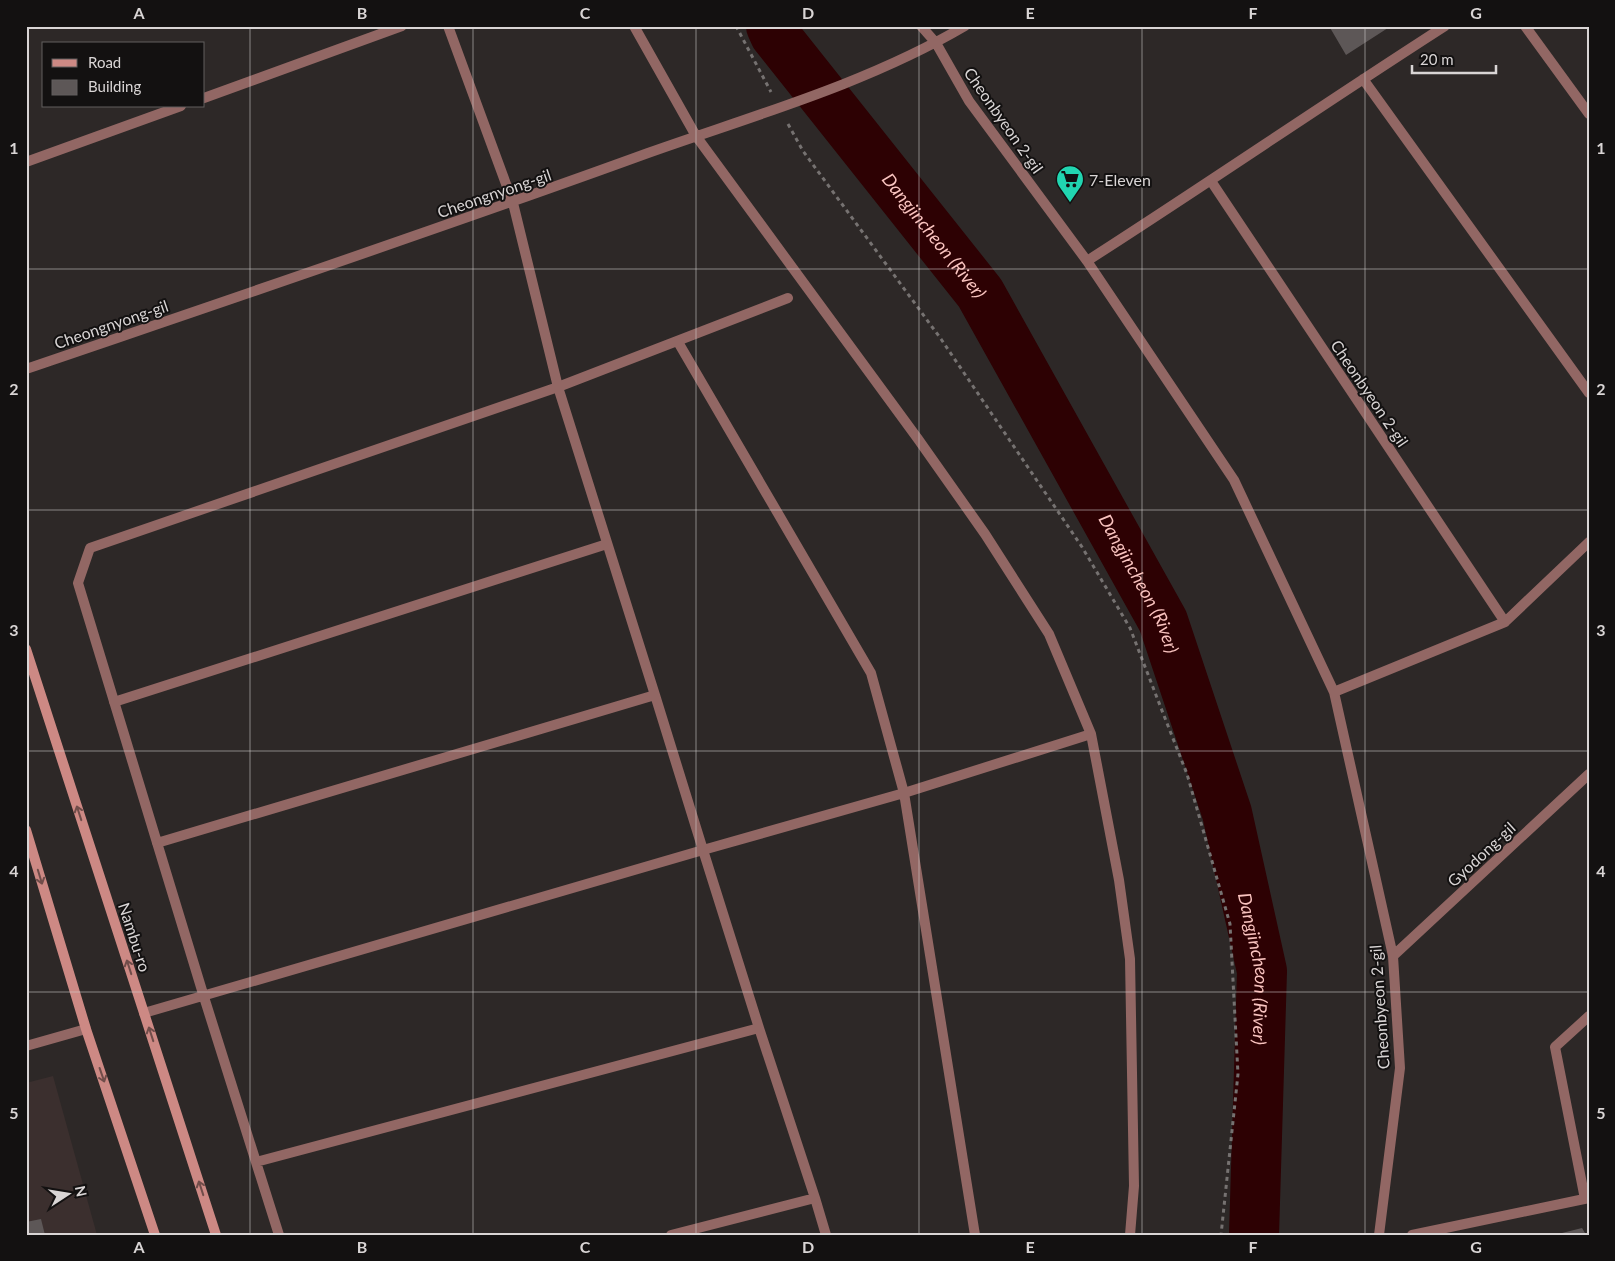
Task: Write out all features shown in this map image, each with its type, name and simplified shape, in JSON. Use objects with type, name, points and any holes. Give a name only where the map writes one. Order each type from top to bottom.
[{"type":"main road","name":"Nambu-ro","points":[[26,649],[216,1235]]},
{"type":"main road","points":[[26,830],[86,1029],[156,1235]]},
{"type":"street","points":[[205,98],[402,26]]},
{"type":"street","points":[[448,26],[513,203],[558,388],[826,1235]]},
{"type":"street","points":[[634,26],[696,136],[918,438],[985,534],[1048,634],[1091,734],[1119,880],[1130,959],[1134,1186],[1130,1235]]},
{"type":"street","name":"Cheonbyeon 2-gil","points":[[922,26],[936,43],[969,101],[1087,261],[1234,480],[1334,692],[1393,956],[1400,1068],[1379,1235]]},
{"type":"street","name":"Cheongnyong-gil","points":[[26,369],[513,203],[861,78],[936,43],[965,26]]},
{"type":"street","points":[[1087,261],[1445,26]]},
{"type":"street","points":[[1525,26],[1589,114]]},
{"type":"street","points":[[1363,79],[1589,393]]},
{"type":"street","points":[[26,162],[175,108]]},
{"type":"street","name":"Cheonbyeon 2-gil","points":[[1211,181],[1505,622]]},
{"type":"street","points":[[280,1235],[204,997],[78,583],[90,548],[558,388],[788,298]]},
{"type":"street","points":[[678,342],[871,673],[904,793],[975,1235]]},
{"type":"street","points":[[1334,692],[1505,622],[1589,542]]},
{"type":"street","points":[[114,702],[607,544]]},
{"type":"street","points":[[157,843],[655,695]]},
{"type":"street","points":[[144,1014],[904,793],[1091,734]]},
{"type":"street","name":"Gyodong-gil","points":[[1393,956],[1589,774]]},
{"type":"street","points":[[1412,1235],[1587,1199],[1555,1047],[1589,1016]]},
{"type":"street","points":[[256,1162],[759,1028]]},
{"type":"street","points":[[26,1046],[86,1029]]},
{"type":"street","points":[[671,1235],[814,1198]]},
{"type":"path","points":[[736,26],[775,100]]},
{"type":"path","points":[[784,117],[802,151],[941,339],[1082,547],[1130,628],[1187,774],[1230,924],[1238,1074],[1221,1235]]},
{"type":"shaded area","points":[[53,1076],[97,1235],[26,1235],[26,1083]]},
{"type":"building","points":[[1329,26],[1391,26],[1346,55]]},
{"type":"building","points":[[41,1219],[45,1235],[26,1235],[26,1222]]},
{"type":"building","points":[[1582,1228],[1589,1235],[1554,1235]]},
{"type":"waterway","name":"Dangjincheon (River)","points":[[771,26],[775,35],[980,293],[1163,621],[1227,813],[1262,971],[1254,1235]]},
{"type":"place","name":"7-Eleven","points":[[1070,203]]}]
